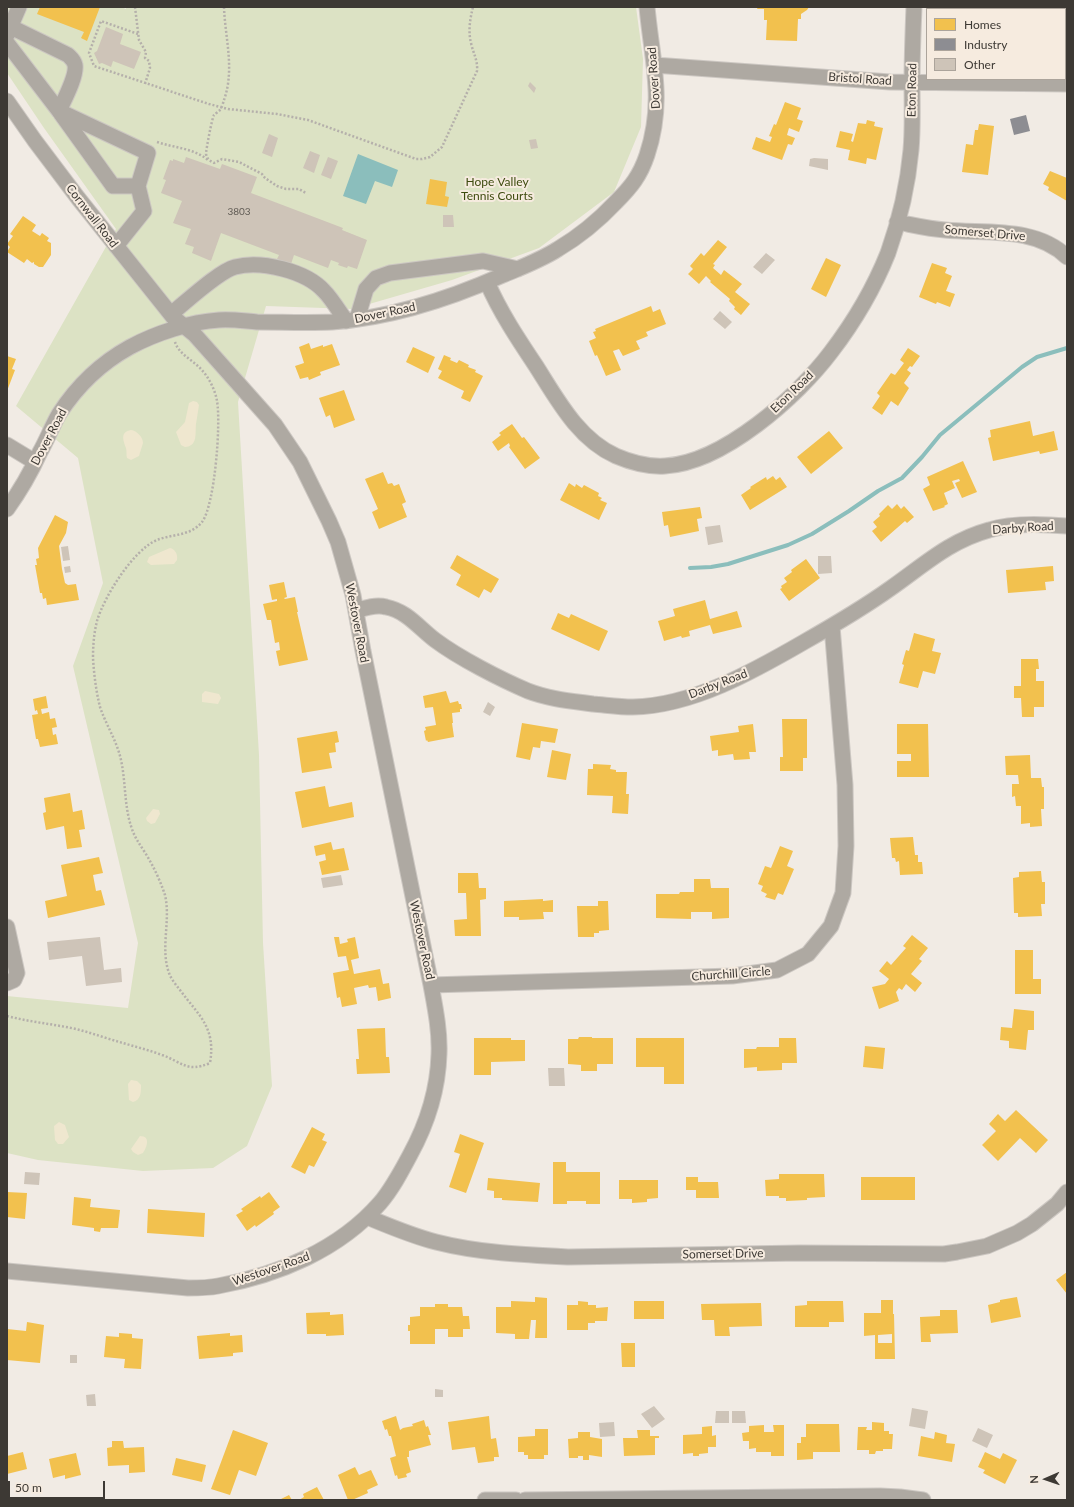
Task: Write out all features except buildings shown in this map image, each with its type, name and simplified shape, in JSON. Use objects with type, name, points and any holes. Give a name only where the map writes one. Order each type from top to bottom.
[{"type":"street","points":[[19,7],[9,31],[68,55],[74,62],[74,74],[59,111]]},
{"type":"street","name":"Dover Road","points":[[7,508],[35,462],[58,416],[88,378],[101,366],[130,347],[155,336],[201,322],[222,320],[304,323],[351,320],[408,310],[487,282],[518,269],[558,250],[584,231],[603,216],[632,185],[640,174],[646,157],[655,124],[657,93],[647,7]]},
{"type":"street","name":"Eton Road","points":[[487,282],[494,298],[516,337],[577,427],[596,443],[614,455],[650,465],[664,466],[691,461],[706,455],[743,435],[762,421],[807,379],[830,354],[844,335],[862,304],[888,252],[897,222],[911,150],[914,7]]},
{"type":"street","points":[[7,43],[59,111],[113,186],[138,186]]},
{"type":"street","name":"Bristol Road","points":[[654,65],[890,82],[1067,84]]},
{"type":"street","name":"Cornwall Road","points":[[7,101],[40,148],[171,314],[178,328]]},
{"type":"street","points":[[59,111],[148,153],[138,186],[144,210],[116,246]]},
{"type":"street","name":"Somerset Drive","points":[[897,222],[943,230],[978,231],[1029,236],[1053,246],[1067,258]]},
{"type":"street","points":[[171,314],[220,274],[235,267],[262,264],[278,267],[305,277],[324,290],[351,320],[366,289],[376,278],[390,273],[483,262],[518,269]]},
{"type":"street","name":"Westover Road","points":[[7,1271],[188,1288],[217,1286],[248,1279],[299,1262],[335,1242],[367,1217],[380,1203],[402,1170],[418,1141],[430,1109],[435,1090],[439,1053],[437,1018],[350,582],[338,542],[302,465],[275,424],[195,335],[178,328]]},
{"type":"street","points":[[7,445],[35,462]]},
{"type":"street","name":"Darby Road","points":[[356,611],[375,606],[386,607],[399,612],[410,618],[435,640],[470,662],[528,691],[546,697],[564,701],[629,707],[655,704],[677,700],[723,685],[771,661],[832,626],[891,588],[955,543],[995,528],[1025,525],[1067,526]]},
{"type":"street","name":"Churchill Circle","points":[[431,985],[732,976],[778,970],[808,954],[831,926],[843,893],[846,846],[845,785],[832,626]]},
{"type":"street","points":[[7,927],[17,973],[14,980],[7,983]]},
{"type":"street","name":"Somerset Drive","points":[[367,1217],[418,1236],[454,1246],[543,1256],[569,1257],[800,1253],[944,1254],[987,1246],[1011,1236],[1032,1224],[1057,1204],[1067,1192]]},
{"type":"street","points":[[525,1500],[880,1496],[923,1500]]},
{"type":"street","points":[[485,1500],[516,1500]]},
{"type":"path","points":[[135,7],[139,40],[146,52],[145,58],[149,61],[150,68],[144,84]]},
{"type":"path","points":[[209,160],[206,154],[210,128],[215,114],[222,108],[226,91],[229,60],[224,7]]},
{"type":"path","points":[[138,34],[101,21],[90,53],[94,66],[144,84],[222,108],[277,114],[308,120],[416,159],[422,159],[430,157],[442,147],[477,71],[478,64],[470,34],[470,23],[473,7]]},
{"type":"path","points":[[148,153],[157,142],[191,150],[201,154],[214,163],[222,159],[239,162],[262,174],[270,182],[277,186],[286,189],[299,189],[306,193]]},
{"type":"path","points":[[7,1016],[47,1025],[76,1029],[102,1036],[160,1054],[179,1064],[191,1067],[203,1066],[210,1063],[212,1052],[211,1037],[201,1016],[169,974],[166,961],[165,944],[167,916],[162,885],[132,830],[129,820],[121,760],[100,707],[93,658],[93,641],[98,619],[110,592],[132,561],[152,542],[187,532],[195,528],[203,522],[210,505],[214,480],[218,417],[217,400],[208,379],[200,368],[177,348],[178,328]]},
{"type":"green space","name":"Hope Valley Tennis Courts","points":[[7,7],[121,7],[126,9],[126,7],[636,7],[643,59],[641,127],[614,192],[539,248],[452,280],[352,309],[266,306],[238,402],[259,755],[263,943],[272,1086],[247,1146],[213,1168],[143,1171],[38,1160],[7,1153],[7,996],[128,1008],[138,943],[73,666],[103,583],[78,458],[16,406],[116,229],[7,73]]},
{"type":"sand","points":[[193,401],[197,402],[199,405],[195,439],[192,444],[185,447],[181,445],[176,432],[185,422],[189,403]]},
{"type":"sand","points":[[131,430],[139,435],[143,443],[139,456],[131,460],[127,458],[123,437],[125,433]]},
{"type":"sand","points":[[170,548],[177,554],[177,560],[174,564],[151,565],[147,562],[149,557]]},
{"type":"sand","points":[[205,691],[219,694],[221,698],[218,704],[202,702],[202,694]]},
{"type":"sand","points":[[153,809],[159,810],[160,814],[155,823],[151,824],[146,818]]},
{"type":"sand","points":[[131,1080],[137,1081],[141,1085],[141,1093],[139,1098],[133,1102],[129,1100],[128,1084]]},
{"type":"sand","points":[[59,1122],[65,1125],[69,1137],[63,1144],[58,1144],[55,1140],[54,1126]]},
{"type":"sand","points":[[140,1136],[146,1138],[147,1142],[143,1153],[138,1155],[131,1149]]},
{"type":"water","points":[[358,154],[398,170],[392,187],[375,181],[366,204],[343,196]]},
{"type":"waterway","points":[[690,568],[711,567],[728,564],[788,545],[812,534],[878,491],[902,478],[940,435],[1022,367],[1037,357],[1067,348]]}]
